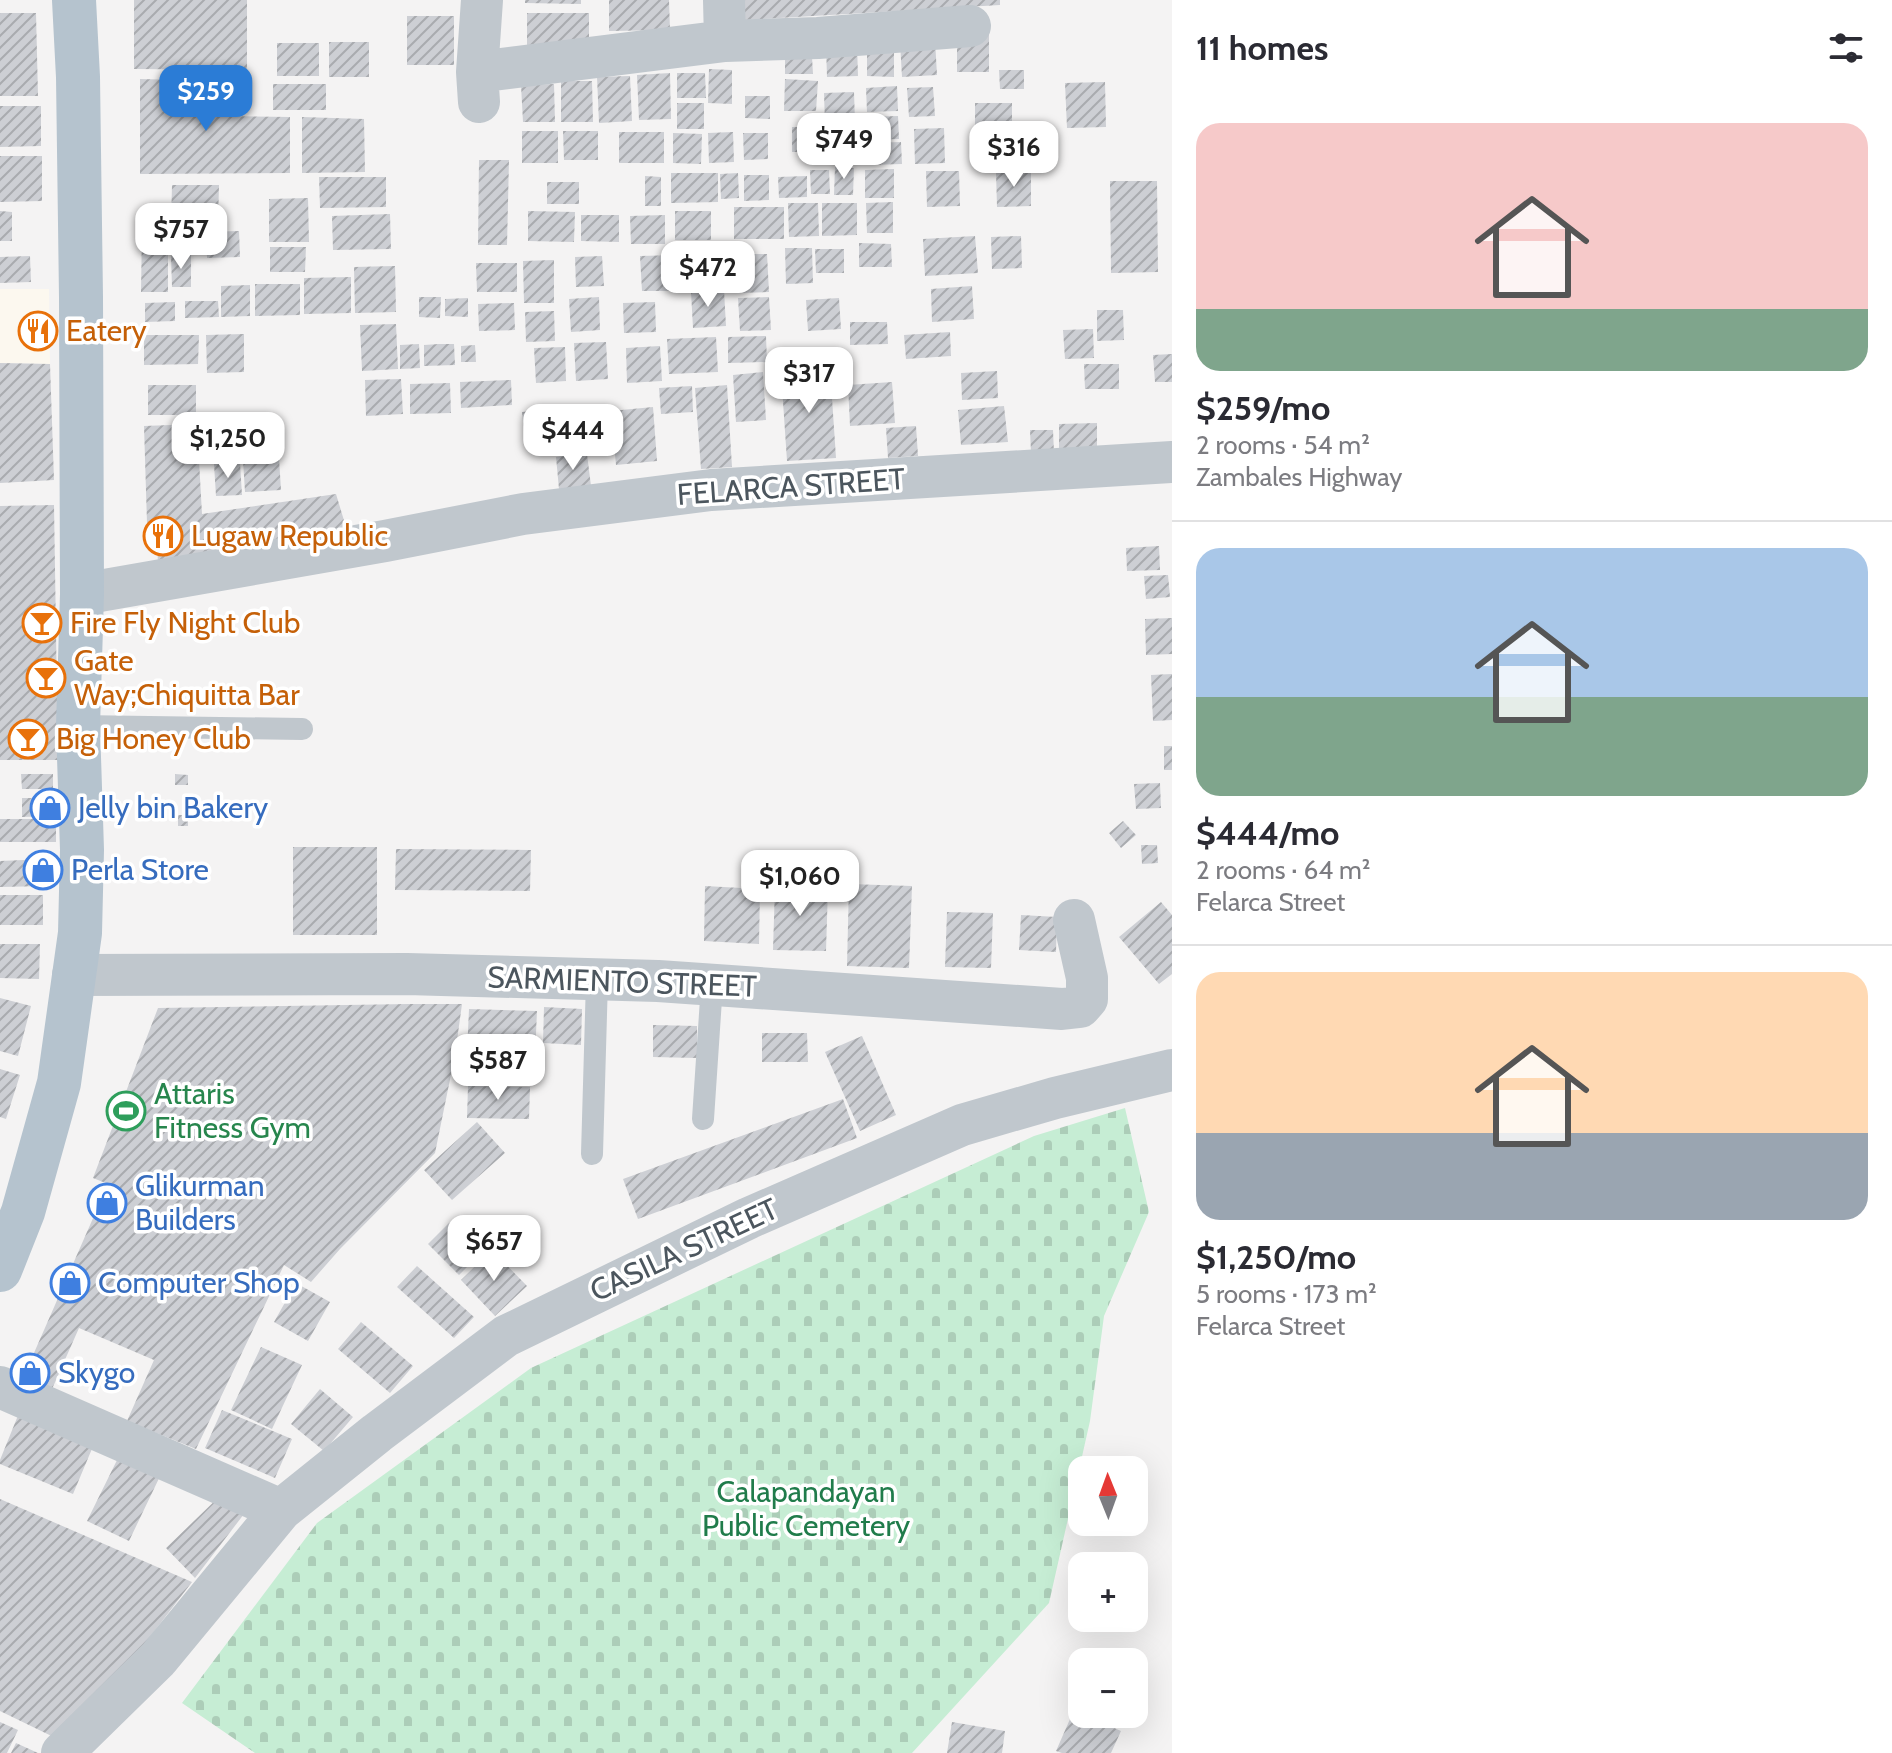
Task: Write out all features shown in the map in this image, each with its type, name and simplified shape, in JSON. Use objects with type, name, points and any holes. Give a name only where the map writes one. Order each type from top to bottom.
[{"type":"main road","points":[[0,1270],[12,1206],[59,1083],[80,933],[80,172],[74,0]]},
{"type":"street","points":[[482,0],[478,87],[725,41],[818,38],[970,26]]},
{"type":"street","points":[[724,0],[725,41]]},
{"type":"street","name":"FELARCA STREET","points":[[82,594],[523,514],[711,490],[1172,462]]},
{"type":"street","name":"SARMIENTO STREET","points":[[73,975],[407,974],[597,980],[712,984],[1062,1009],[1080,1007],[1087,999],[1087,978],[1074,920]]},
{"type":"street","name":"CASILA STREET","points":[[62,1753],[158,1659],[281,1510],[506,1336],[749,1218],[962,1125],[1055,1098],[1172,1070]]},
{"type":"street","points":[[0,1387],[281,1510]]},
{"type":"lane","points":[[78,726],[302,729]]},
{"type":"lane","points":[[592,1154],[597,980]]},
{"type":"lane","points":[[703,1119],[712,984]]},
{"type":"shaded area","points":[[0,289],[49,289],[50,364],[0,363]]},
{"type":"green space","name":"Calapandayan Public Cemetery","points":[[1125,1108],[1149,1212],[1104,1316],[1082,1456],[1068,1456],[1068,1519],[1049,1603],[912,1753],[255,1753],[182,1703],[317,1523],[531,1368],[1034,1136]]},
{"type":"building","points":[[134,0],[247,0],[247,70],[134,69]]},
{"type":"building","points":[[525,0],[581,0],[581,4],[525,3]]},
{"type":"building","points":[[609,0],[669,0],[670,30],[609,31]]},
{"type":"building","points":[[745,0],[1000,0],[1000,5],[745,20]]},
{"type":"building","points":[[0,13],[36,13],[38,96],[0,96]]},
{"type":"building","points":[[527,13],[589,13],[589,49],[527,48]]},
{"type":"building","points":[[407,16],[454,16],[454,65],[407,65]]},
{"type":"building","points":[[957,34],[989,34],[989,72],[957,72]]},
{"type":"building","points":[[935,40],[937,75],[902,77],[900,42]]},
{"type":"building","points":[[329,42],[369,42],[369,77],[329,77]]},
{"type":"building","points":[[277,43],[319,43],[319,76],[277,76]]},
{"type":"building","points":[[857,45],[858,76],[827,77],[826,46]]},
{"type":"building","points":[[867,50],[894,51],[894,77],[867,76]]},
{"type":"building","points":[[785,56],[812,57],[813,74],[785,74]]},
{"type":"building","points":[[709,69],[732,70],[732,104],[708,103]]},
{"type":"building","points":[[999,70],[1024,70],[1024,89],[1000,89]]},
{"type":"building","points":[[670,73],[671,119],[639,120],[637,75]]},
{"type":"building","points":[[677,73],[705,73],[706,98],[677,98]]},
{"type":"building","points":[[630,76],[632,121],[599,123],[597,77]]},
{"type":"building","points":[[140,79],[220,81],[221,116],[290,117],[290,173],[140,174]]},
{"type":"building","points":[[785,79],[818,81],[816,111],[784,111]]},
{"type":"building","points":[[561,81],[592,81],[593,122],[561,122]]},
{"type":"building","points":[[1105,82],[1106,127],[1067,128],[1065,83]]},
{"type":"building","points":[[273,84],[326,84],[326,110],[273,110]]},
{"type":"building","points":[[554,84],[555,122],[523,122],[521,85]]},
{"type":"building","points":[[897,86],[898,111],[867,112],[866,88]]},
{"type":"building","points":[[933,87],[935,116],[909,117],[907,88]]},
{"type":"building","points":[[854,92],[855,122],[825,124],[824,93]]},
{"type":"building","points":[[745,96],[770,96],[770,119],[745,118]]},
{"type":"building","points":[[677,103],[704,103],[704,129],[677,129]]},
{"type":"building","points":[[975,103],[1012,103],[1012,152],[975,152]]},
{"type":"building","points":[[0,106],[41,106],[41,146],[0,147]]},
{"type":"building","points":[[898,116],[899,139],[868,140],[867,117]]},
{"type":"building","points":[[302,117],[364,119],[365,172],[302,173]]},
{"type":"building","points":[[792,127],[817,127],[817,152],[792,152]]},
{"type":"building","points":[[944,128],[945,163],[915,164],[914,129]]},
{"type":"building","points":[[522,131],[558,131],[558,163],[522,163]]},
{"type":"building","points":[[563,131],[598,131],[598,160],[564,160]]},
{"type":"building","points":[[619,132],[664,132],[664,163],[619,163]]},
{"type":"building","points":[[733,132],[734,162],[709,163],[708,133]]},
{"type":"building","points":[[673,133],[702,134],[701,164],[673,163]]},
{"type":"building","points":[[743,133],[768,133],[768,159],[744,160]]},
{"type":"building","points":[[855,134],[856,161],[827,162],[826,135]]},
{"type":"building","points":[[901,142],[902,164],[871,165],[870,143]]},
{"type":"building","points":[[0,156],[42,156],[42,201],[0,202]]},
{"type":"building","points":[[479,160],[509,160],[507,245],[478,245]]},
{"type":"building","points":[[835,167],[854,168],[853,195],[834,195]]},
{"type":"building","points":[[894,169],[894,198],[865,198],[865,170]]},
{"type":"building","points":[[810,170],[829,170],[830,194],[811,194]]},
{"type":"building","points":[[926,171],[959,171],[960,206],[927,207]]},
{"type":"building","points":[[1031,171],[1031,206],[997,207],[996,172]]},
{"type":"building","points":[[671,173],[718,173],[718,202],[671,203]]},
{"type":"building","points":[[738,173],[739,198],[721,199],[720,174]]},
{"type":"building","points":[[744,175],[769,175],[769,200],[744,201]]},
{"type":"building","points":[[645,176],[661,177],[661,206],[645,206]]},
{"type":"building","points":[[807,176],[807,197],[779,198],[778,177]]},
{"type":"building","points":[[319,177],[386,177],[386,207],[320,208]]},
{"type":"building","points":[[1110,181],[1157,181],[1158,272],[1111,273]]},
{"type":"building","points":[[547,182],[579,182],[579,204],[547,204]]},
{"type":"building","points":[[172,185],[219,185],[218,224],[171,224]]},
{"type":"building","points":[[308,198],[309,242],[269,242],[269,199]]},
{"type":"building","points":[[893,202],[893,233],[867,233],[866,203]]},
{"type":"building","points":[[788,203],[818,203],[819,236],[789,237]]},
{"type":"building","points":[[822,203],[857,203],[857,235],[822,236]]},
{"type":"building","points":[[734,207],[784,207],[784,239],[734,239]]},
{"type":"building","points":[[0,211],[12,212],[12,241],[0,241]]},
{"type":"building","points":[[528,211],[575,212],[574,242],[528,241]]},
{"type":"building","points":[[675,211],[711,211],[711,240],[675,240]]},
{"type":"building","points":[[390,214],[391,249],[333,250],[332,216]]},
{"type":"building","points":[[581,215],[619,215],[619,242],[581,241]]},
{"type":"building","points":[[665,215],[665,244],[631,244],[630,216]]},
{"type":"building","points":[[142,228],[168,228],[168,292],[141,292]]},
{"type":"building","points":[[239,231],[240,257],[207,258],[206,232]]},
{"type":"building","points":[[975,236],[978,273],[925,276],[923,239]]},
{"type":"building","points":[[1021,236],[1022,268],[992,269],[991,237]]},
{"type":"building","points":[[859,243],[891,244],[892,267],[859,267]]},
{"type":"building","points":[[270,247],[306,247],[305,272],[270,272]]},
{"type":"building","points":[[785,248],[812,248],[813,283],[786,284]]},
{"type":"building","points":[[815,249],[844,249],[844,273],[816,273]]},
{"type":"building","points":[[719,253],[720,288],[686,289],[684,255]]},
{"type":"building","points":[[736,254],[767,254],[769,292],[737,293]]},
{"type":"building","points":[[191,255],[191,287],[172,287],[171,256]]},
{"type":"building","points":[[677,255],[677,291],[642,291],[640,256]]},
{"type":"building","points":[[30,256],[31,282],[0,283],[0,257]]},
{"type":"building","points":[[602,256],[604,286],[576,287],[575,257]]},
{"type":"building","points":[[554,260],[554,303],[524,303],[523,261]]},
{"type":"building","points":[[476,263],[517,263],[517,292],[477,292]]},
{"type":"building","points":[[395,266],[396,312],[355,313],[354,267]]},
{"type":"building","points":[[351,277],[351,313],[304,314],[304,278]]},
{"type":"building","points":[[255,284],[300,284],[300,315],[255,316]]},
{"type":"building","points":[[250,285],[250,316],[221,317],[221,286]]},
{"type":"building","points":[[972,286],[974,319],[932,322],[931,289]]},
{"type":"building","points":[[724,290],[726,326],[693,328],[691,292]]},
{"type":"building","points":[[419,297],[441,297],[440,318],[419,317]]},
{"type":"building","points":[[599,297],[600,330],[571,332],[569,299]]},
{"type":"building","points":[[769,297],[771,330],[740,331],[738,298]]},
{"type":"building","points":[[468,298],[468,317],[445,316],[445,299]]},
{"type":"building","points":[[839,298],[841,329],[808,331],[806,300]]},
{"type":"building","points":[[185,301],[218,301],[219,317],[185,318]]},
{"type":"building","points":[[175,302],[175,321],[145,322],[145,303]]},
{"type":"building","points":[[655,302],[656,332],[624,333],[623,303]]},
{"type":"building","points":[[514,303],[515,330],[479,331],[478,304]]},
{"type":"building","points":[[1097,310],[1123,310],[1124,340],[1097,341]]},
{"type":"building","points":[[554,311],[555,341],[526,342],[525,312]]},
{"type":"building","points":[[850,322],[887,322],[888,344],[850,345]]},
{"type":"building","points":[[396,324],[398,369],[362,371],[360,325]]},
{"type":"building","points":[[1093,329],[1094,358],[1065,359],[1063,330]]},
{"type":"building","points":[[950,332],[951,356],[906,359],[904,335]]},
{"type":"building","points":[[244,334],[244,372],[207,373],[206,335]]},
{"type":"building","points":[[144,335],[199,335],[198,364],[144,365]]},
{"type":"building","points":[[766,336],[767,362],[728,363],[728,337]]},
{"type":"building","points":[[716,337],[718,372],[669,374],[667,339]]},
{"type":"building","points":[[606,342],[608,379],[576,381],[574,343]]},
{"type":"building","points":[[419,344],[420,368],[400,369],[400,345]]},
{"type":"building","points":[[454,344],[455,365],[424,366],[424,345]]},
{"type":"building","points":[[475,345],[476,362],[461,362],[461,346]]},
{"type":"building","points":[[660,346],[662,381],[627,383],[626,348]]},
{"type":"building","points":[[565,347],[566,381],[536,383],[534,348]]},
{"type":"building","points":[[1172,354],[1172,382],[1155,382],[1153,355]]},
{"type":"building","points":[[0,363],[50,364],[54,480],[0,483]]},
{"type":"building","points":[[1084,364],[1119,364],[1119,389],[1085,389]]},
{"type":"building","points":[[830,368],[836,458],[787,461],[781,372]]},
{"type":"building","points":[[997,371],[998,398],[962,400],[961,373]]},
{"type":"building","points":[[763,372],[766,420],[736,422],[733,375]]},
{"type":"building","points":[[401,379],[403,414],[366,416],[365,380]]},
{"type":"building","points":[[511,380],[512,405],[461,408],[460,382]]},
{"type":"building","points":[[892,382],[895,423],[850,426],[848,385]]},
{"type":"building","points":[[450,383],[451,413],[410,414],[410,384]]},
{"type":"building","points":[[148,385],[196,385],[196,415],[148,415]]},
{"type":"building","points":[[727,385],[732,467],[701,469],[695,388]]},
{"type":"building","points":[[692,386],[693,412],[661,414],[659,388]]},
{"type":"building","points":[[1004,406],[1008,442],[961,445],[958,410]]},
{"type":"building","points":[[653,407],[657,461],[616,465],[611,411]]},
{"type":"building","points":[[550,409],[552,429],[524,432],[522,412]]},
{"type":"building","points":[[256,423],[258,451],[234,453],[232,425]]},
{"type":"building","points":[[1097,423],[1097,451],[1059,451],[1059,424]]},
{"type":"building","points":[[197,424],[202,514],[336,494],[349,537],[158,573],[157,522],[147,523],[144,426]]},
{"type":"building","points":[[916,426],[918,456],[888,458],[886,428]]},
{"type":"building","points":[[1030,430],[1053,430],[1054,453],[1031,453]]},
{"type":"building","points":[[581,433],[582,451],[556,453],[555,436]]},
{"type":"building","points":[[587,454],[591,486],[559,489],[556,457]]},
{"type":"building","points":[[279,458],[281,490],[245,492],[243,460]]},
{"type":"building","points":[[240,463],[242,495],[216,496],[214,464]]},
{"type":"building","points":[[54,505],[58,760],[0,760],[0,506]]},
{"type":"building","points":[[1159,546],[1160,570],[1127,571],[1126,548]]},
{"type":"building","points":[[1168,575],[1170,597],[1146,599],[1144,576]]},
{"type":"building","points":[[1172,618],[1172,654],[1146,655],[1145,619]]},
{"type":"building","points":[[193,622],[209,623],[208,636],[193,635]]},
{"type":"building","points":[[1172,674],[1172,720],[1153,721],[1151,675]]},
{"type":"building","points":[[1164,746],[1172,746],[1172,770],[1164,770]]},
{"type":"building","points":[[21,774],[53,774],[53,789],[22,789]]},
{"type":"building","points":[[175,774],[188,775],[188,785],[175,785]]},
{"type":"building","points":[[1160,783],[1161,808],[1136,809],[1134,784]]},
{"type":"building","points":[[22,798],[54,798],[54,816],[22,817]]},
{"type":"building","points":[[178,815],[188,815],[188,826],[178,826]]},
{"type":"building","points":[[0,819],[56,819],[56,842],[0,842]]},
{"type":"building","points":[[1123,821],[1136,835],[1121,848],[1109,833]]},
{"type":"building","points":[[1141,845],[1157,845],[1158,863],[1142,864]]},
{"type":"building","points":[[293,847],[377,847],[377,935],[293,935]]},
{"type":"building","points":[[396,849],[531,850],[530,891],[395,890]]},
{"type":"building","points":[[48,859],[48,886],[0,887],[0,861]]},
{"type":"building","points":[[849,884],[912,886],[909,968],[847,966]]},
{"type":"building","points":[[705,886],[760,889],[759,944],[704,941]]},
{"type":"building","points":[[775,886],[828,887],[826,951],[773,950]]},
{"type":"building","points":[[0,895],[43,895],[43,925],[0,925]]},
{"type":"building","points":[[1161,902],[1172,915],[1172,974],[1159,984],[1119,937]]},
{"type":"building","points":[[947,912],[993,913],[991,968],[945,967]]},
{"type":"building","points":[[1021,915],[1057,917],[1056,952],[1019,950]]},
{"type":"building","points":[[0,944],[40,944],[39,979],[0,978]]},
{"type":"building","points":[[0,998],[31,1006],[18,1056],[0,1051]]},
{"type":"building","points":[[462,1004],[435,1153],[311,1282],[284,1265],[196,1449],[127,1421],[154,1360],[79,1328],[52,1389],[23,1378],[108,1184],[93,1178],[158,1008]]},
{"type":"building","points":[[544,1007],[582,1009],[581,1045],[543,1043]]},
{"type":"building","points":[[469,1009],[537,1011],[534,1078],[466,1076]]},
{"type":"building","points":[[653,1025],[697,1026],[697,1058],[653,1057]]},
{"type":"building","points":[[762,1033],[807,1033],[808,1062],[762,1062]]},
{"type":"building","points":[[862,1036],[896,1115],[860,1131],[825,1052]]},
{"type":"building","points":[[0,1069],[20,1075],[6,1119],[0,1117]]},
{"type":"building","points":[[468,1086],[530,1087],[529,1119],[467,1118]]},
{"type":"building","points":[[843,1099],[857,1138],[638,1219],[623,1179]]},
{"type":"building","points":[[477,1122],[505,1153],[452,1200],[424,1170]]},
{"type":"building","points":[[449,1223],[480,1254],[459,1275],[428,1244]]},
{"type":"building","points":[[492,1250],[527,1286],[495,1316],[461,1280]]},
{"type":"building","points":[[417,1266],[474,1317],[454,1338],[397,1287]]},
{"type":"building","points":[[296,1283],[330,1302],[308,1341],[274,1322]]},
{"type":"building","points":[[361,1322],[413,1366],[390,1393],[338,1349]]},
{"type":"building","points":[[261,1347],[302,1365],[272,1429],[231,1410]]},
{"type":"building","points":[[320,1389],[353,1417],[324,1451],[291,1424]]},
{"type":"building","points":[[222,1410],[292,1439],[275,1478],[205,1448]]},
{"type":"building","points":[[19,1413],[94,1444],[73,1494],[0,1464]]},
{"type":"building","points":[[122,1450],[163,1470],[129,1541],[87,1521]]},
{"type":"building","points":[[223,1493],[244,1514],[195,1578],[166,1548]]},
{"type":"building","points":[[0,1499],[192,1582],[68,1744],[0,1711]]},
{"type":"building","points":[[0,1722],[18,1730],[7,1753],[0,1753]]},
{"type":"building","points":[[952,1722],[1005,1731],[1002,1753],[947,1753]]},
{"type":"building","points":[[1068,1724],[1068,1728],[1114,1728],[1121,1731],[1111,1753],[1056,1751]]},
{"type":"building","points":[[16,1743],[38,1753],[11,1753]]},
{"type":"place","name":"Eatery","points":[[38,331]]},
{"type":"place","name":"Lugaw Republic","points":[[163,536]]},
{"type":"place","name":"Fire Fly Night Club","points":[[42,623]]},
{"type":"place","name":"Gate Way;Chiquitta Bar","points":[[46,678]]},
{"type":"place","name":"Big Honey Club","points":[[28,739]]},
{"type":"place","name":"Jelly bin Bakery","points":[[50,808]]},
{"type":"place","name":"Perla Store","points":[[43,870]]},
{"type":"place","name":"Attaris Fitness Gym","points":[[126,1111]]},
{"type":"place","name":"Glikurman Builders","points":[[107,1203]]},
{"type":"place","name":"Computer Shop","points":[[70,1283]]},
{"type":"place","name":"Skygo","points":[[30,1373]]}]
